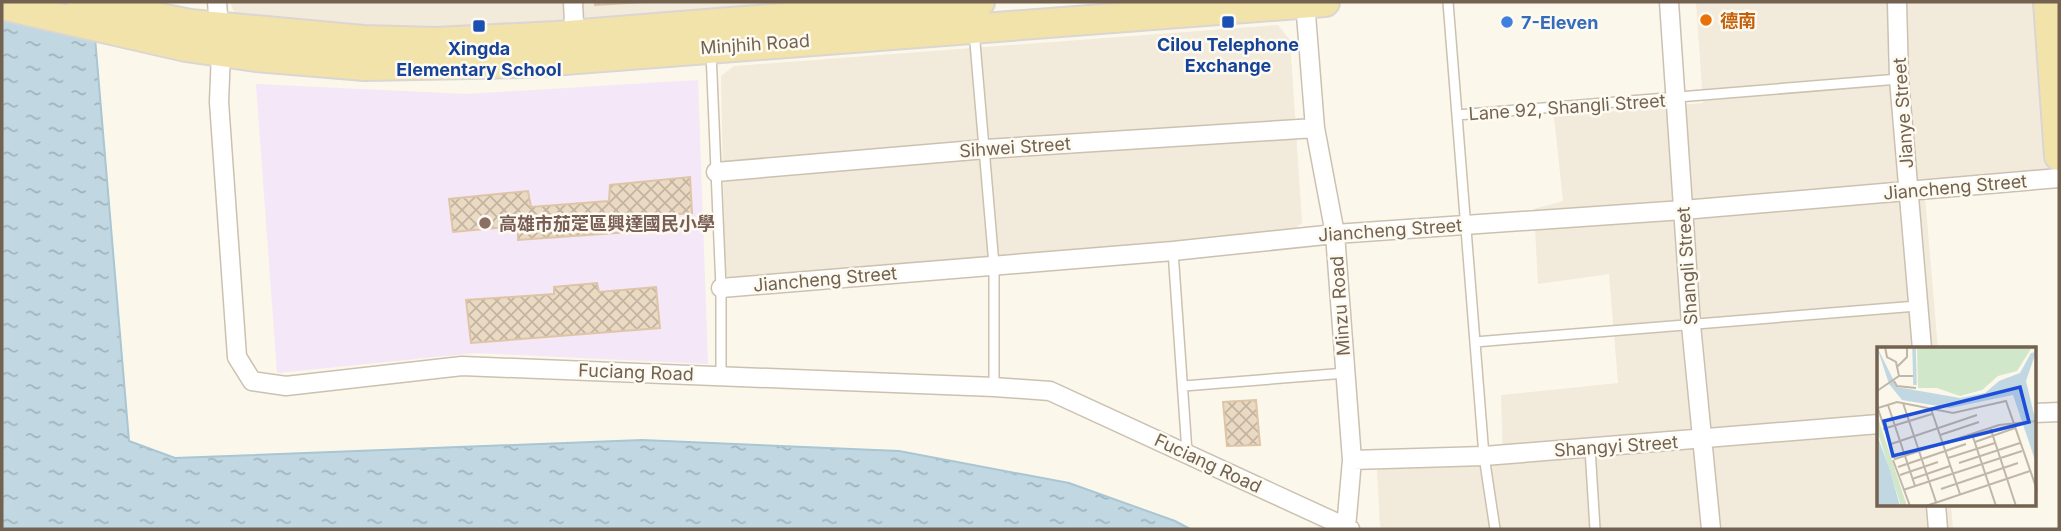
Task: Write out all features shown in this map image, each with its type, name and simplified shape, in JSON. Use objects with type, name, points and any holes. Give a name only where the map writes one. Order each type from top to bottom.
[{"type":"main road","points":[[81,2],[188,35]]},
{"type":"main road","name":"Minjhih Road","points":[[188,35],[219,27],[365,66],[525,63],[575,46],[847,17],[975,8],[1312,2]]},
{"type":"main road","points":[[2048,2],[2059,156]]},
{"type":"main road","points":[[2,5],[188,35]]},
{"type":"main road","name":"Minjhih Road","points":[[575,46],[711,47],[847,17]]},
{"type":"street","points":[[573,2],[575,46]]},
{"type":"street","name":"Minzu Road","points":[[1312,2],[1315,128],[1335,234],[1352,460],[1348,528]]},
{"type":"street","name":"Shangli Street","points":[[1669,2],[1691,325],[1711,529]]},
{"type":"street","name":"Jianye Street","points":[[1897,2],[1899,79],[1922,347]]},
{"type":"street","name":"Fuciang Road","points":[[219,27],[219,102],[237,357],[252,381],[286,386],[462,366],[1050,391],[1348,528]]},
{"type":"street","name":"Sihwei Street","points":[[716,172],[986,149],[1315,128]]},
{"type":"street","name":"Jiancheng Street","points":[[721,288],[1172,251],[1335,234],[1683,210],[2059,178]]},
{"type":"street","points":[[2036,413],[2059,412]]},
{"type":"street","name":"Shangyi Street","points":[[1352,460],[1484,456],[1877,424]]},
{"type":"street","points":[[1936,506],[1938,529]]},
{"type":"lane","points":[[1448,2],[1484,456],[1494,529]]},
{"type":"lane","points":[[975,8],[994,265],[994,387]]},
{"type":"lane","points":[[711,47],[721,288],[721,376]]},
{"type":"lane","name":"Lane 92, Shangli Street","points":[[1457,115],[1899,79]]},
{"type":"lane","points":[[1172,251],[1187,453]]},
{"type":"lane","points":[[1475,342],[1917,306]]},
{"type":"lane","points":[[1184,386],[1346,373]]},
{"type":"lane","points":[[1590,448],[1595,529]]},
{"type":"shaded area","points":[[231,2],[885,2],[459,29],[246,27],[232,8]]},
{"type":"shaded area","points":[[1696,2],[2038,2],[2054,186],[1925,197],[1938,347],[1877,347],[1877,506],[1951,506],[1953,529],[1380,527],[1377,470],[1503,459],[1501,395],[1618,383],[1609,274],[1538,284],[1534,209],[1563,201],[1554,117],[1703,103]]},
{"type":"shaded area","points":[[1278,25],[1290,40],[1302,223],[1284,236],[735,280],[725,275],[721,76],[734,66]]},
{"type":"shaded area","name":"高雄市茄萣區興達國民小學","points":[[698,80],[708,364],[475,353],[277,373],[256,84],[466,94]]},
{"type":"water","points":[[2,2],[92,2],[129,441],[175,458],[642,440],[899,451],[1069,483],[1175,521],[1190,529],[2,529]]},
{"type":"building","points":[[595,2],[645,2],[595,5]]},
{"type":"building","points":[[690,177],[692,213],[628,218],[629,232],[518,240],[518,226],[453,232],[449,199],[528,191],[531,207],[609,201],[610,185]]},
{"type":"building","points":[[597,283],[599,292],[656,287],[660,328],[471,343],[466,300],[554,294],[554,287]]},
{"type":"building","points":[[1256,400],[1260,445],[1227,446],[1223,402]]},
{"type":"place","name":"德南","points":[[1706,20]]},
{"type":"place","name":"Cilou Telephone Exchange","points":[[1228,22]]},
{"type":"place","name":"7-Eleven","points":[[1507,22]]},
{"type":"place","name":"Xingda Elementary School","points":[[479,26]]},
{"type":"place","name":"高雄市茄萣區興達國民小學","points":[[485,223]]}]
